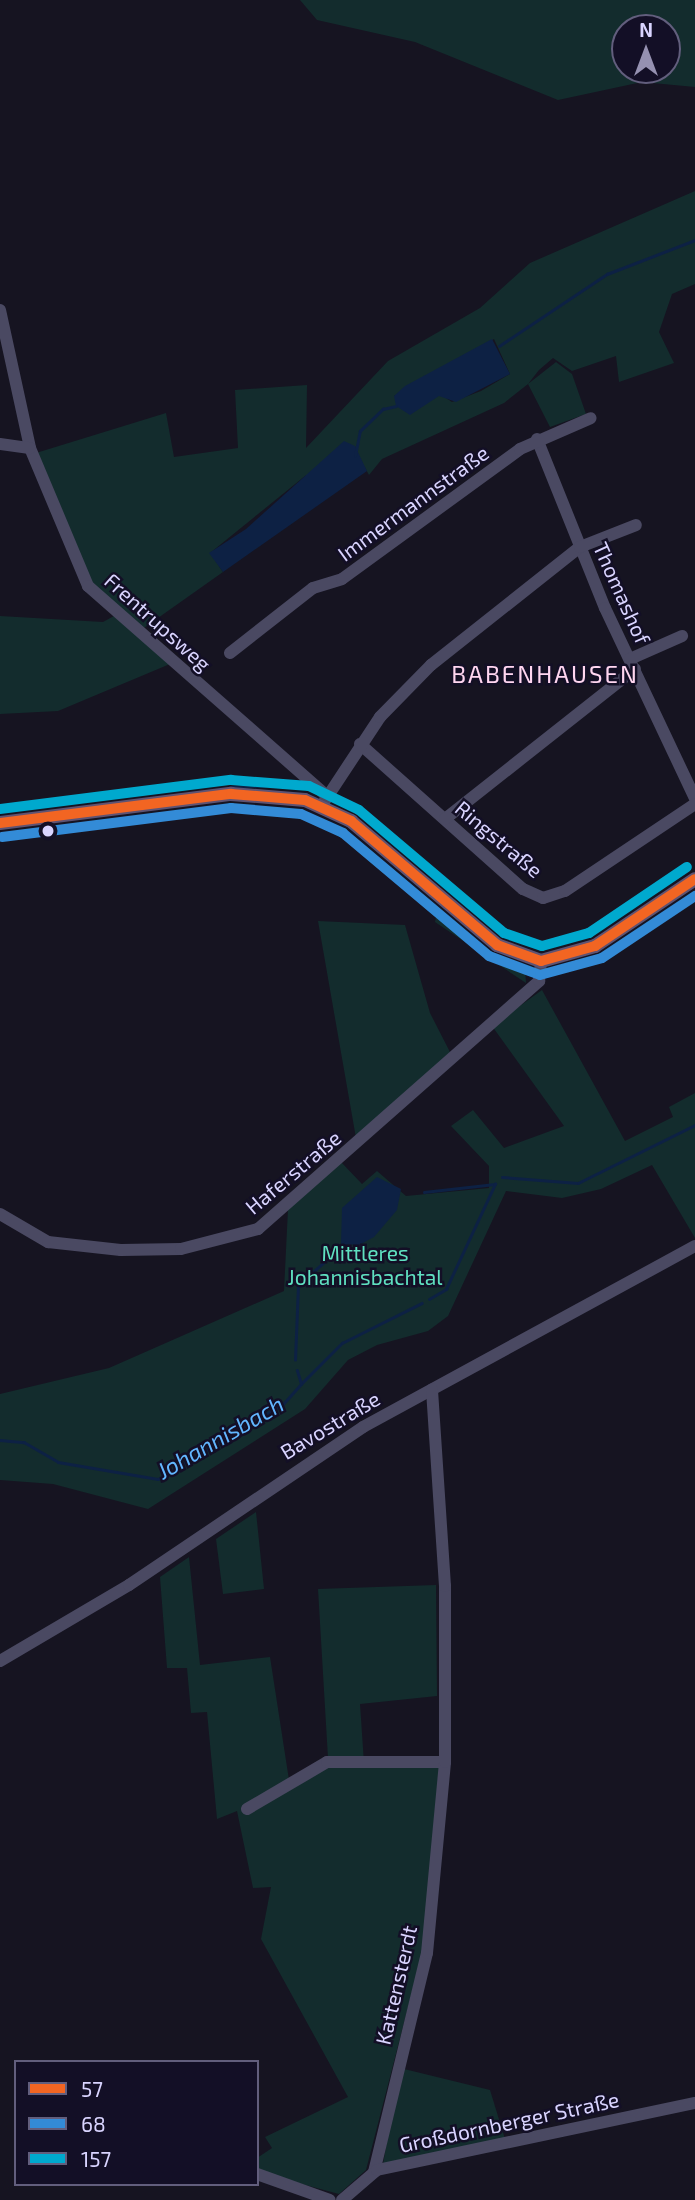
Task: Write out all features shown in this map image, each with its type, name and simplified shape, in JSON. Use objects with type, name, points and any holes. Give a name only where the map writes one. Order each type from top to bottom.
[{"type":"main road","points":[[0,823],[242,793],[324,800],[479,933],[541,961],[587,950],[695,879]]},
{"type":"street","name":"Frentrupsweg","points":[[0,310],[30,447],[88,586],[324,800]]},
{"type":"street","name":"Immermannstraße","points":[[230,653],[313,588],[342,579],[537,439],[591,418]]},
{"type":"street","name":"Thomashof","points":[[537,439],[580,547],[695,798]]},
{"type":"street","points":[[0,444],[30,447]]},
{"type":"street","points":[[324,800],[360,744],[431,665],[580,547],[636,525]]},
{"type":"street","points":[[445,819],[632,664],[682,636]]},
{"type":"street","name":"Ringstraße","points":[[360,744],[523,889],[543,898],[565,891],[695,804]]},
{"type":"street","name":"Haferstraße","points":[[0,1214],[48,1242],[121,1250],[181,1249],[258,1229],[538,981],[541,961]]},
{"type":"street","name":"Bavostraße","points":[[0,1661],[128,1585],[325,1449],[695,1246]]},
{"type":"street","name":"Kattensterdt","points":[[374,2172],[427,1953],[446,1762],[444,1586],[432,1389]]},
{"type":"street","points":[[247,1810],[327,1762],[446,1762]]},
{"type":"street","name":"Großdornberger Straße","points":[[342,2200],[374,2172],[695,2103]]},
{"type":"street","points":[[259,2175],[330,2200]]},
{"type":"green space","points":[[300,0],[695,0],[695,87],[663,84],[681,84],[681,14],[611,14],[611,84],[633,84],[558,100],[415,42],[317,20]]},
{"type":"green space","points":[[695,191],[695,284],[672,294],[659,332],[674,363],[619,382],[616,356],[572,371],[553,358],[528,384],[504,403],[382,459],[369,475],[356,451],[305,476],[210,553],[223,572],[141,630],[90,585],[36,453],[166,413],[174,457],[238,448],[235,390],[307,385],[306,448],[388,361],[480,308],[530,263]],"holes":[[[494,339],[510,374],[481,391],[452,402],[443,396],[394,396]]]},
{"type":"green space","points":[[556,362],[572,374],[586,414],[550,427],[528,384]]},
{"type":"green space","points":[[0,616],[103,622],[114,616],[170,664],[58,711],[0,714]]},
{"type":"green space","points":[[437,912],[493,954],[525,967],[526,983],[435,922]]},
{"type":"green space","points":[[318,921],[405,925],[430,1013],[451,1054],[356,1138]]},
{"type":"green space","name":"Mittleres Johannisbachtal","points":[[542,990],[625,1141],[673,1117],[669,1107],[695,1093],[695,1238],[652,1165],[601,1189],[562,1198],[506,1191],[448,1316],[428,1331],[377,1345],[348,1360],[305,1409],[148,1509],[53,1484],[0,1480],[0,1394],[109,1368],[284,1291],[288,1209],[341,1162],[362,1184],[377,1171],[406,1196],[489,1188],[489,1166],[451,1126],[473,1110],[504,1148],[564,1126],[492,1026]]},
{"type":"green space","points":[[256,1512],[264,1589],[223,1594],[216,1539]]},
{"type":"green space","points":[[189,1557],[200,1665],[270,1657],[289,1780],[328,1758],[318,1589],[436,1585],[437,1696],[360,1704],[364,1763],[440,1765],[423,1949],[366,2170],[339,2194],[259,2173],[259,2157],[272,2148],[265,2137],[348,2097],[261,1939],[271,1887],[253,1888],[237,1811],[217,1819],[207,1712],[191,1713],[187,1668],[167,1668],[160,1577]]},
{"type":"green space","points":[[400,2068],[490,2090],[505,2139],[383,2164]]},
{"type":"water","points":[[492,339],[510,374],[456,402],[439,396],[410,415],[396,406],[394,396],[405,386]]},
{"type":"water","points":[[344,441],[355,446],[367,471],[223,572],[209,553],[246,529]]},
{"type":"water","points":[[377,1177],[401,1189],[397,1210],[374,1237],[359,1245],[341,1244],[342,1208]]},
{"type":"waterway","points":[[499,346],[607,274],[695,240]]},
{"type":"waterway","points":[[355,456],[360,431],[383,409],[396,406]]},
{"type":"waterway","points":[[230,787],[265,786]]},
{"type":"waterway","name":"Johannisbach","points":[[502,1177],[578,1183],[695,1125]]},
{"type":"waterway","name":"Johannisbach","points":[[424,1192],[495,1184]]},
{"type":"waterway","points":[[429,1299],[446,1289],[495,1184]]},
{"type":"waterway","name":"Johannisbach","points":[[295,1360],[298,1285],[347,1242]]},
{"type":"waterway","points":[[301,1384],[342,1343],[422,1303]]},
{"type":"waterway","name":"Johannisbach","points":[[0,1440],[24,1442],[58,1462],[158,1479],[283,1404],[301,1384],[297,1371]]},
{"type":"transit line","name":"157","points":[[0,809],[231,780],[309,786],[359,810],[504,933],[542,946],[589,933],[687,867]]},
{"type":"transit line","name":"57","points":[[0,823],[231,794],[305,800],[351,821],[497,945],[541,961],[595,946],[695,879]]},
{"type":"transit line","name":"68","points":[[2,837],[231,808],[301,814],[343,833],[489,956],[540,975],[602,958],[695,896]]},
{"type":"district","name":"BABENHAUSEN","points":[[545,674]]}]
